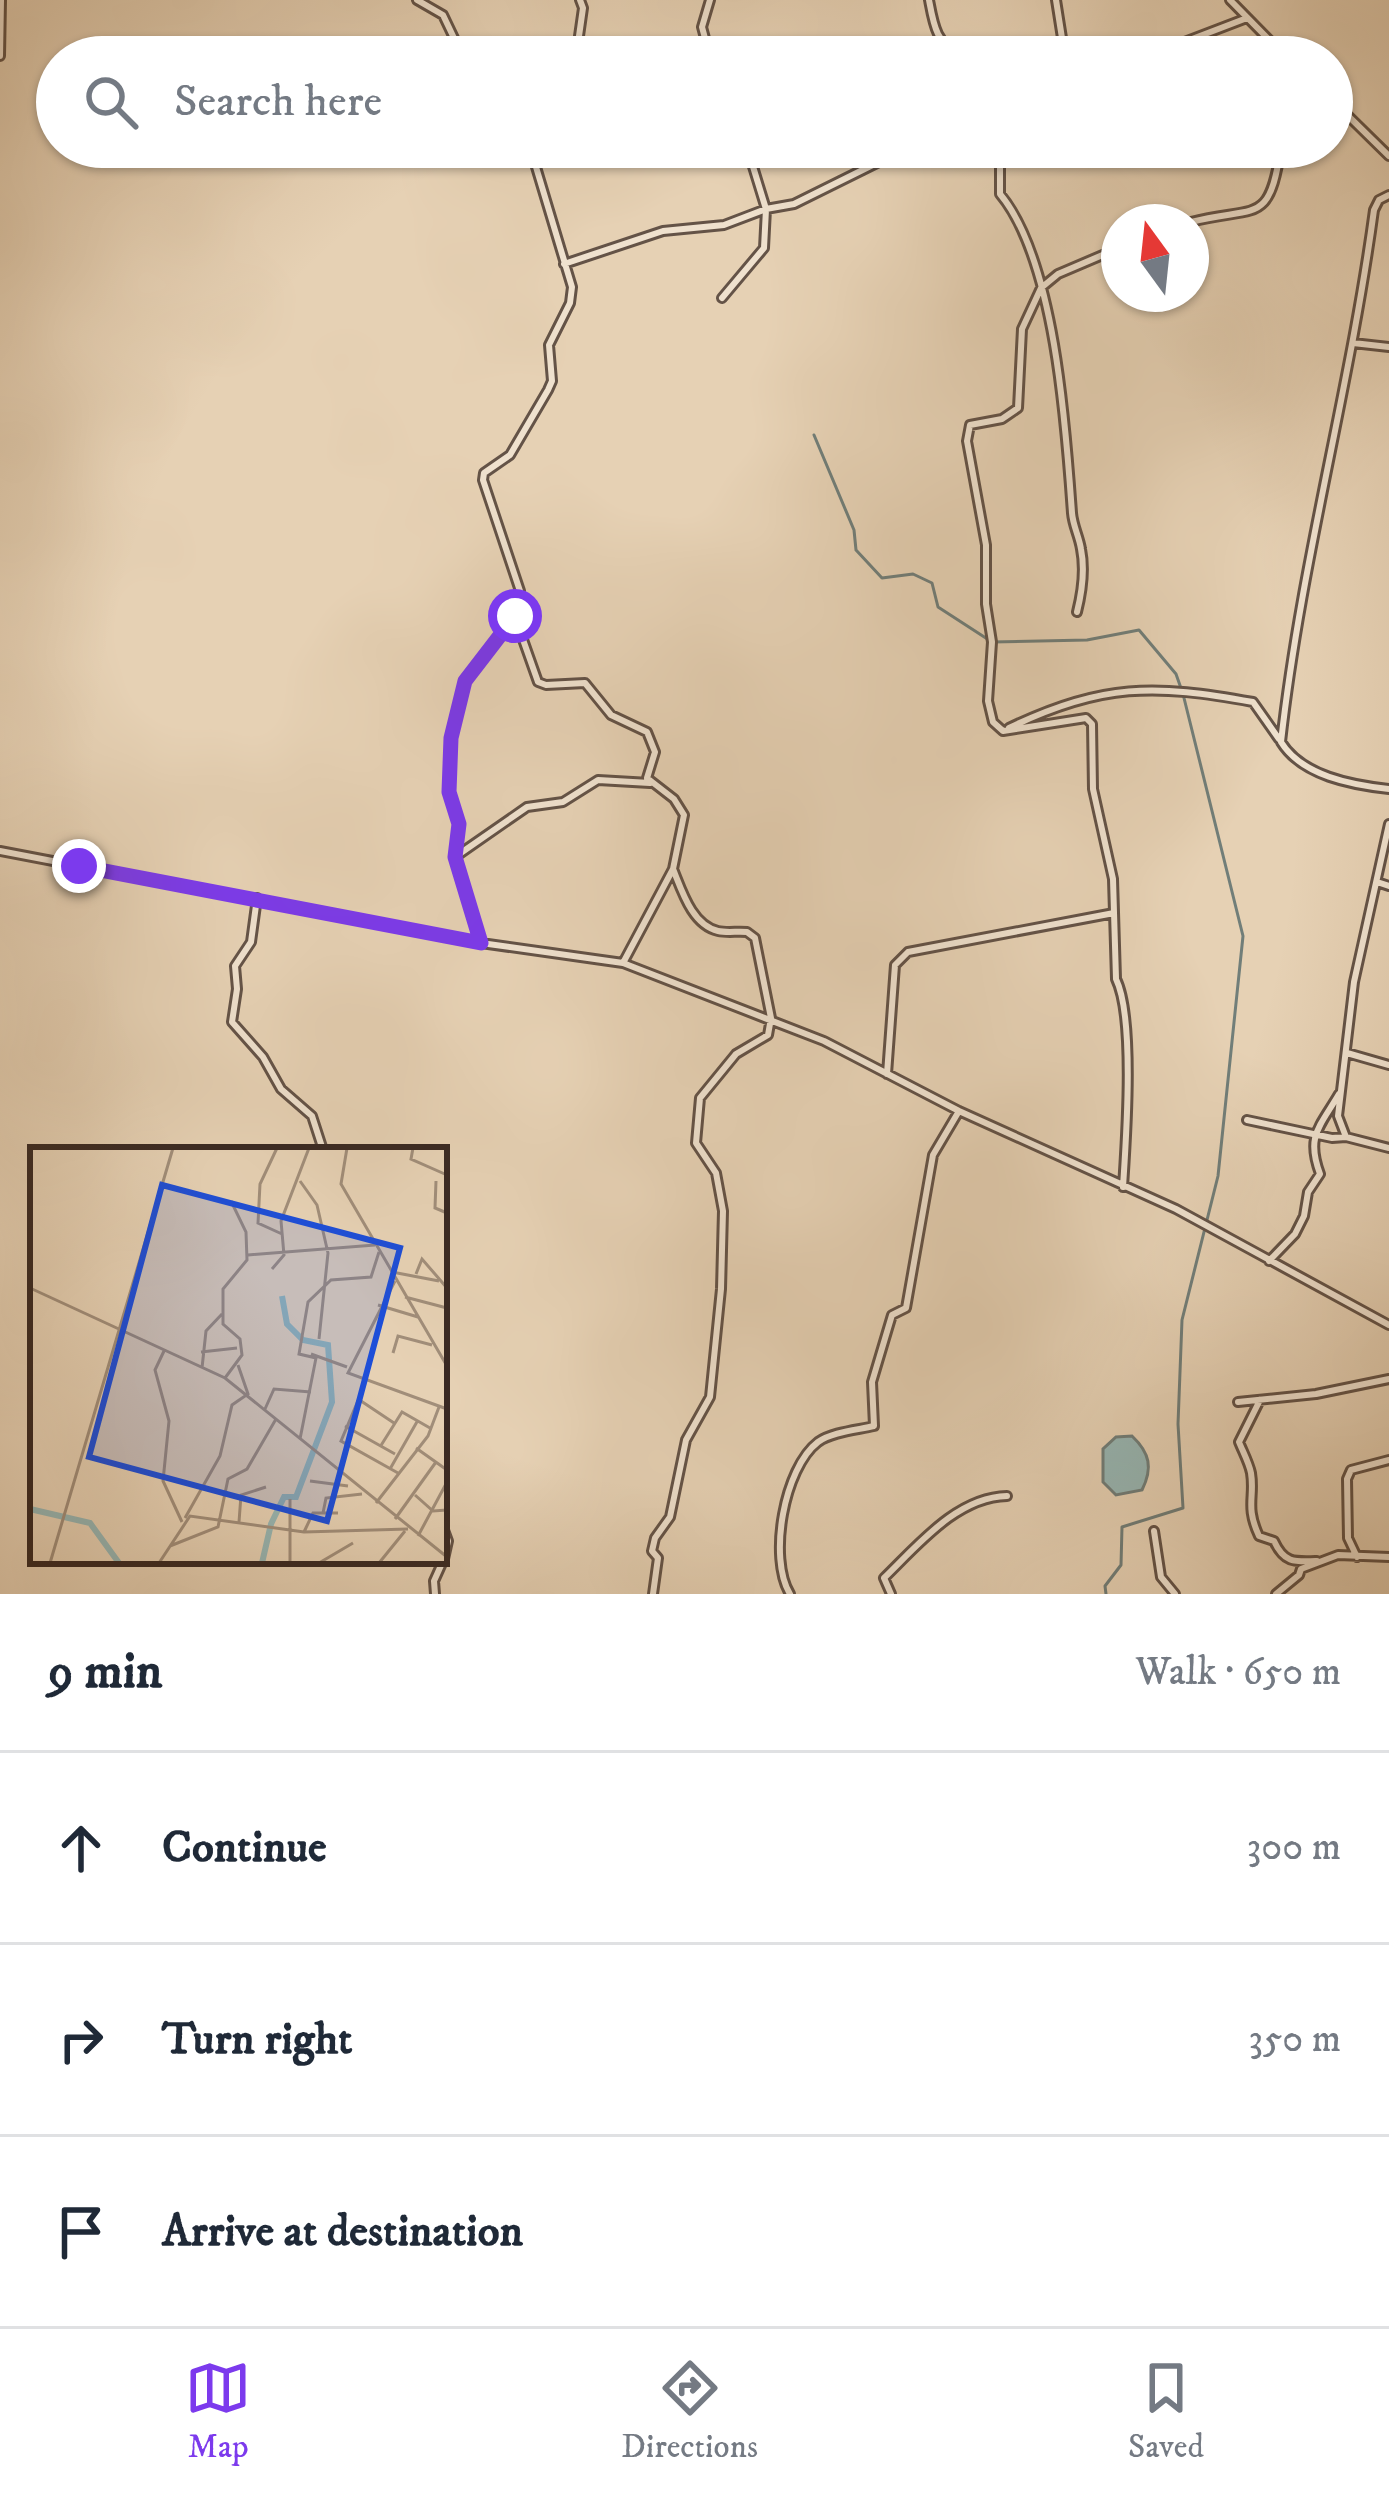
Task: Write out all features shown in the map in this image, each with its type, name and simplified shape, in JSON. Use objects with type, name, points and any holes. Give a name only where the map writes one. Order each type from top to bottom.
[{"type":"street","points":[[0,56],[1,0]]},
{"type":"street","points":[[417,0],[443,15],[454,36]]},
{"type":"street","points":[[579,36],[580,0]]},
{"type":"street","points":[[704,36],[702,27],[710,0]]},
{"type":"street","points":[[929,0],[937,36]]},
{"type":"street","points":[[1056,0],[1062,36]]},
{"type":"street","points":[[1230,0],[1265,36]]},
{"type":"street","points":[[1199,36],[1247,18]]},
{"type":"street","points":[[1353,120],[1389,156]]},
{"type":"street","points":[[1378,144],[1389,140]]},
{"type":"street","points":[[481,943],[455,857],[459,824],[449,792],[456,707],[465,681],[515,616],[520,591],[482,480],[484,472],[509,455],[520,440],[552,382],[549,345],[563,322],[572,287],[536,168]]},
{"type":"street","points":[[722,298],[762,253],[766,209],[753,168]]},
{"type":"street","points":[[563,264],[663,231],[724,225],[794,204],[867,168]]},
{"type":"street","points":[[1000,168],[1000,194],[1015,213],[1040,288],[1066,430],[1072,517],[1082,552],[1083,590],[1077,612]]},
{"type":"street","points":[[1209,218],[1260,208],[1270,198],[1276,168]]},
{"type":"street","points":[[1281,742],[1313,527],[1353,343],[1374,210],[1378,200],[1389,195]]},
{"type":"street","points":[[1003,731],[993,722],[988,701],[992,642],[986,545],[968,430],[970,425],[1002,419],[1018,409],[1022,328],[1040,288],[1058,274],[1101,256]]},
{"type":"street","points":[[1353,343],[1389,347]]},
{"type":"street","points":[[515,616],[538,682],[546,686],[585,683],[611,716],[647,732],[654,742],[647,773],[650,783]]},
{"type":"street","points":[[1003,731],[1048,709],[1105,694],[1159,687],[1184,694],[1202,692],[1253,702],[1289,755],[1330,777],[1389,789]]},
{"type":"street","points":[[1003,731],[1072,719],[1086,718],[1092,724],[1093,789],[1110,859],[1116,980],[1123,994],[1123,1187]]},
{"type":"street","points":[[455,857],[527,807],[563,802],[598,780],[650,783],[674,800],[683,815],[674,869],[623,963]]},
{"type":"street","points":[[1346,1136],[1338,1116],[1354,982],[1389,824]]},
{"type":"street","points":[[0,851],[481,943],[623,963],[771,1018],[1195,1222],[1389,1325]]},
{"type":"street","points":[[653,1594],[658,1558],[652,1551],[655,1538],[670,1517],[686,1440],[710,1397],[721,1289],[723,1211],[716,1173],[696,1143],[700,1098],[736,1054],[768,1035],[771,1018],[755,938],[747,932],[722,932],[706,926],[686,902],[674,869]]},
{"type":"street","points":[[1377,882],[1389,886]]},
{"type":"street","points":[[257,898],[251,941],[235,966],[232,1022],[263,1057],[281,1089],[312,1116],[322,1147]]},
{"type":"street","points":[[887,1074],[895,965],[908,952],[1114,913]]},
{"type":"street","points":[[1347,1053],[1389,1064]]},
{"type":"street","points":[[1269,1262],[1295,1234],[1304,1216],[1308,1192],[1321,1174],[1312,1150],[1342,1090]]},
{"type":"street","points":[[790,1594],[781,1579],[779,1540],[790,1491],[802,1458],[822,1438],[874,1426],[872,1382],[892,1315],[905,1309],[933,1155],[959,1111]]},
{"type":"street","points":[[1246,1120],[1389,1148]]},
{"type":"street","points":[[1238,1402],[1344,1390],[1389,1379]]},
{"type":"street","points":[[1260,1400],[1239,1442],[1252,1476],[1253,1522],[1259,1536],[1274,1540],[1280,1554],[1291,1562],[1317,1561]]},
{"type":"street","points":[[1358,1557],[1348,1538],[1347,1479],[1352,1470],[1389,1460]]},
{"type":"street","points":[[891,1594],[884,1578],[935,1529],[983,1497],[1006,1496]]},
{"type":"street","points":[[1154,1531],[1161,1577],[1174,1594]]},
{"type":"street","points":[[1276,1594],[1301,1569],[1317,1561],[1338,1555],[1389,1557]]},
{"type":"street","points":[[435,1594],[434,1581],[442,1564]]},
{"type":"water","points":[[1132,1436],[1146,1455],[1148,1475],[1142,1490],[1116,1495],[1103,1482],[1103,1449],[1116,1437]]},
{"type":"waterway","points":[[814,435],[854,530],[856,550],[882,578],[913,574],[932,583],[938,607],[992,642],[1087,640],[1139,630],[1176,674],[1183,694],[1243,936],[1218,1176],[1182,1320],[1178,1424],[1183,1508],[1122,1527],[1121,1565],[1105,1586],[1106,1594]]},
{"type":"route","points":[[79,866],[481,943],[455,857],[459,824],[449,792],[451,738],[465,681],[515,616]]}]
